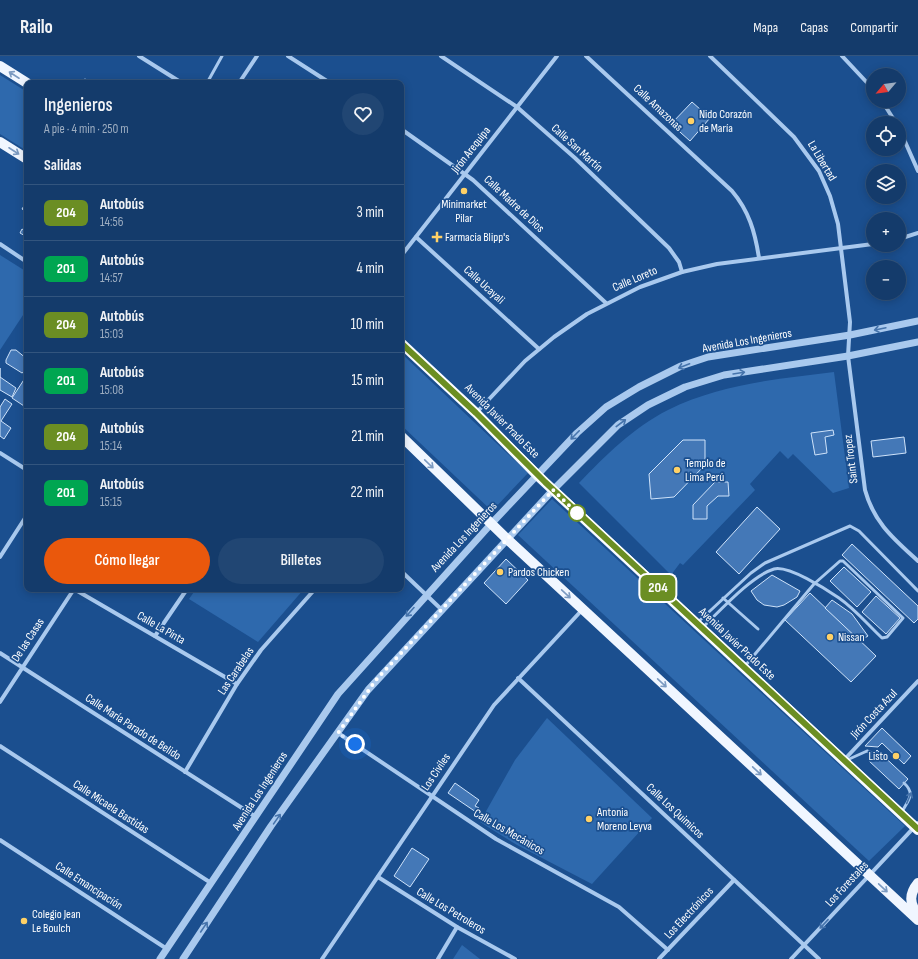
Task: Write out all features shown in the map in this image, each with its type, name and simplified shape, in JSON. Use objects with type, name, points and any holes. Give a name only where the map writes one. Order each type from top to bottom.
[{"type":"main road","points":[[0,66],[24,81]]},
{"type":"main road","points":[[0,142],[24,157]]},
{"type":"main road","name":"Avenida Javier Prado Este","points":[[404,346],[476,413],[553,490],[901,814],[917,826]]},
{"type":"main road","points":[[404,439],[507,539],[918,920]]},
{"type":"main road","points":[[918,883],[910,898],[911,906],[918,915]]},
{"type":"street","points":[[138,56],[177,80]]},
{"type":"street","points":[[241,80],[257,56]]},
{"type":"street","points":[[288,56],[325,80]]},
{"type":"street","name":"Calle San Martín","points":[[441,56],[517,107],[656,234],[675,254],[682,272]]},
{"type":"street","points":[[450,61],[453,56]]},
{"type":"street","name":"Jirón Arequipa","points":[[404,252],[557,56]]},
{"type":"street","name":"Calle Amazonas","points":[[586,56],[732,191],[742,204],[752,224],[759,258]]},
{"type":"street","name":"La Libertad","points":[[710,56],[786,128],[811,158],[819,171],[830,196],[841,247],[850,322],[850,335]]},
{"type":"street","points":[[842,56],[866,82]]},
{"type":"street","name":"Calle Madre de Dios","points":[[404,131],[465,174],[606,303]]},
{"type":"street","points":[[906,144],[918,171]]},
{"type":"street","points":[[906,237],[918,233]]},
{"type":"street","name":"Calle Ucayali","points":[[416,237],[539,349]]},
{"type":"street","points":[[0,244],[24,260]]},
{"type":"street","name":"Calle Loreto","points":[[476,413],[539,349],[569,326],[606,303],[654,281],[682,272],[759,258],[866,245]]},
{"type":"street","name":"Avenida Los Ingenieros","points":[[160,959],[338,694],[426,594],[491,524],[577,433],[606,407],[639,387],[681,366],[708,357],[732,352],[850,335],[918,321]]},
{"type":"street","name":"Saint Tropez","points":[[850,335],[848,356],[865,490],[869,505],[876,519],[886,532],[918,561]]},
{"type":"street","points":[[183,959],[271,826],[368,690],[441,609],[553,490],[618,425],[648,405],[684,387],[724,375],[848,356],[918,342]]},
{"type":"street","points":[[0,452],[24,468]]},
{"type":"street","points":[[1,554],[24,520]]},
{"type":"street","points":[[404,574],[441,609]]},
{"type":"street","name":"De las Casas","points":[[0,702],[72,592]]},
{"type":"street","name":"Calle La Pinta","points":[[79,592],[237,684]]},
{"type":"street","points":[[155,636],[185,592]]},
{"type":"street","name":"Las Carabelas","points":[[185,772],[237,684],[261,650],[312,592]]},
{"type":"street","name":"Los Civiles","points":[[322,959],[494,705],[583,610]]},
{"type":"street","name":"Calle María Parado de Belido","points":[[0,653],[256,817]]},
{"type":"street","name":"Calle Los Quimicos","points":[[518,678],[819,959]]},
{"type":"street","name":"Jirón Costa Azul","points":[[844,761],[918,681]]},
{"type":"street","name":"Calle Los Mecánicos","points":[[338,733],[432,797],[509,846],[619,907],[668,950]]},
{"type":"street","name":"Calle Micaela Bastidas","points":[[0,746],[211,883]]},
{"type":"street","name":"Los Forestales","points":[[791,959],[917,826]]},
{"type":"street","name":"Calle Emancipación","points":[[0,840],[167,949]]},
{"type":"street","name":"Calle Los Petroleros","points":[[378,877],[457,927],[515,959]]},
{"type":"street","name":"Los Electrónicos","points":[[659,959],[734,880]]},
{"type":"street","points":[[438,959],[457,927]]},
{"type":"lane","points":[[209,80],[222,56]]},
{"type":"lane","points":[[699,626],[724,598],[751,573],[765,563],[850,526],[859,531],[918,591]]},
{"type":"lane","points":[[699,626],[760,576],[780,568],[787,569],[814,584],[839,598],[882,638],[887,637],[902,620],[901,616],[843,561],[837,562],[814,584],[743,667]]},
{"type":"lane","points":[[724,598],[758,630]]},
{"type":"lane","points":[[844,761],[867,751],[874,754]]},
{"type":"lane","points":[[901,814],[911,794],[910,789],[904,783]]},
{"type":"shaded area","points":[[0,75],[24,90],[24,149],[0,134]]},
{"type":"shaded area","points":[[0,255],[24,270],[24,314],[0,350]]},
{"type":"shaded area","points":[[404,356],[528,473],[492,511],[404,428]]},
{"type":"shaded area","points":[[834,372],[849,488],[833,493],[793,454],[788,459],[780,451],[750,484],[755,490],[683,565],[680,563],[671,575],[579,483],[632,433],[655,417],[688,401],[728,388],[770,380]]},
{"type":"shaded area","points":[[552,499],[905,826],[869,861],[518,535]]},
{"type":"shaded area","points":[[194,592],[301,592],[258,642],[189,599]]},
{"type":"shaded area","points":[[547,718],[652,818],[592,884],[517,845],[480,822],[515,760]]},
{"type":"shaded area","points":[[462,945],[480,959],[453,959]]},
{"type":"building","name":"Nido Corazón de María","points":[[692,102],[710,118],[690,141],[671,124]]},
{"type":"building","points":[[22,229],[24,230],[24,235],[20,233]]},
{"type":"building","points":[[11,350],[16,350],[24,357],[24,372],[22,373],[6,363]]},
{"type":"building","points":[[0,377],[16,388],[12,397],[0,390]]},
{"type":"building","points":[[24,380],[24,406],[12,398]]},
{"type":"building","points":[[5,399],[12,404],[1,421],[11,428],[4,439],[0,436],[0,407]]},
{"type":"building","points":[[833,430],[834,435],[825,437],[827,453],[815,455],[811,433]]},
{"type":"building","points":[[904,437],[906,453],[873,457],[871,441]]},
{"type":"building","name":"Templo de Lima Perú","points":[[683,440],[705,440],[705,465],[674,497],[651,499],[649,474]]},
{"type":"building","points":[[715,482],[728,482],[729,496],[718,496],[707,506],[707,519],[693,519],[693,505]]},
{"type":"building","points":[[757,507],[780,529],[739,574],[716,552]]},
{"type":"building","points":[[852,544],[918,606],[918,619],[914,623],[842,555]]},
{"type":"building","points":[[506,559],[528,580],[506,604],[484,583]]},
{"type":"building","points":[[844,567],[871,592],[857,607],[830,581]]},
{"type":"building","points":[[772,575],[800,591],[797,597],[784,605],[777,607],[764,605],[757,600],[751,591]]},
{"type":"building","name":"Nissan","points":[[810,593],[876,656],[851,682],[785,620]]},
{"type":"building","points":[[876,596],[900,618],[886,634],[862,612]]},
{"type":"building","points":[[832,600],[852,614],[868,636],[860,641],[825,608]]},
{"type":"building","points":[[882,728],[911,756],[904,764],[882,743],[878,747],[865,746]]},
{"type":"building","points":[[877,750],[908,779],[899,789],[868,760]]},
{"type":"building","points":[[455,783],[479,800],[475,806],[479,808],[476,812],[448,793]]},
{"type":"building","points":[[412,848],[429,859],[410,887],[394,876]]},
{"type":"bus line","name":"204","points":[[404,346],[476,413],[537,475],[918,829]]},
{"type":"place","name":"Nido Corazón de María","points":[[691,121]]},
{"type":"place","name":"Minimarket Pilar","points":[[464,191]]},
{"type":"place","name":"Farmacia Blipp's","points":[[437,237]]},
{"type":"place","name":"Templo de Lima Perú","points":[[677,470]]},
{"type":"place","name":"Pardos Chicken","points":[[500,572]]},
{"type":"place","name":"Nissan","points":[[830,637]]},
{"type":"place","name":"Listo","points":[[896,756]]},
{"type":"place","name":"Antonia Moreno Leyva","points":[[589,819]]},
{"type":"place","name":"Colegio Jean Le Boulch","points":[[24,921]]},
{"type":"route","points":[[355,744],[338,733],[368,690],[441,609],[553,490],[577,513]]}]
